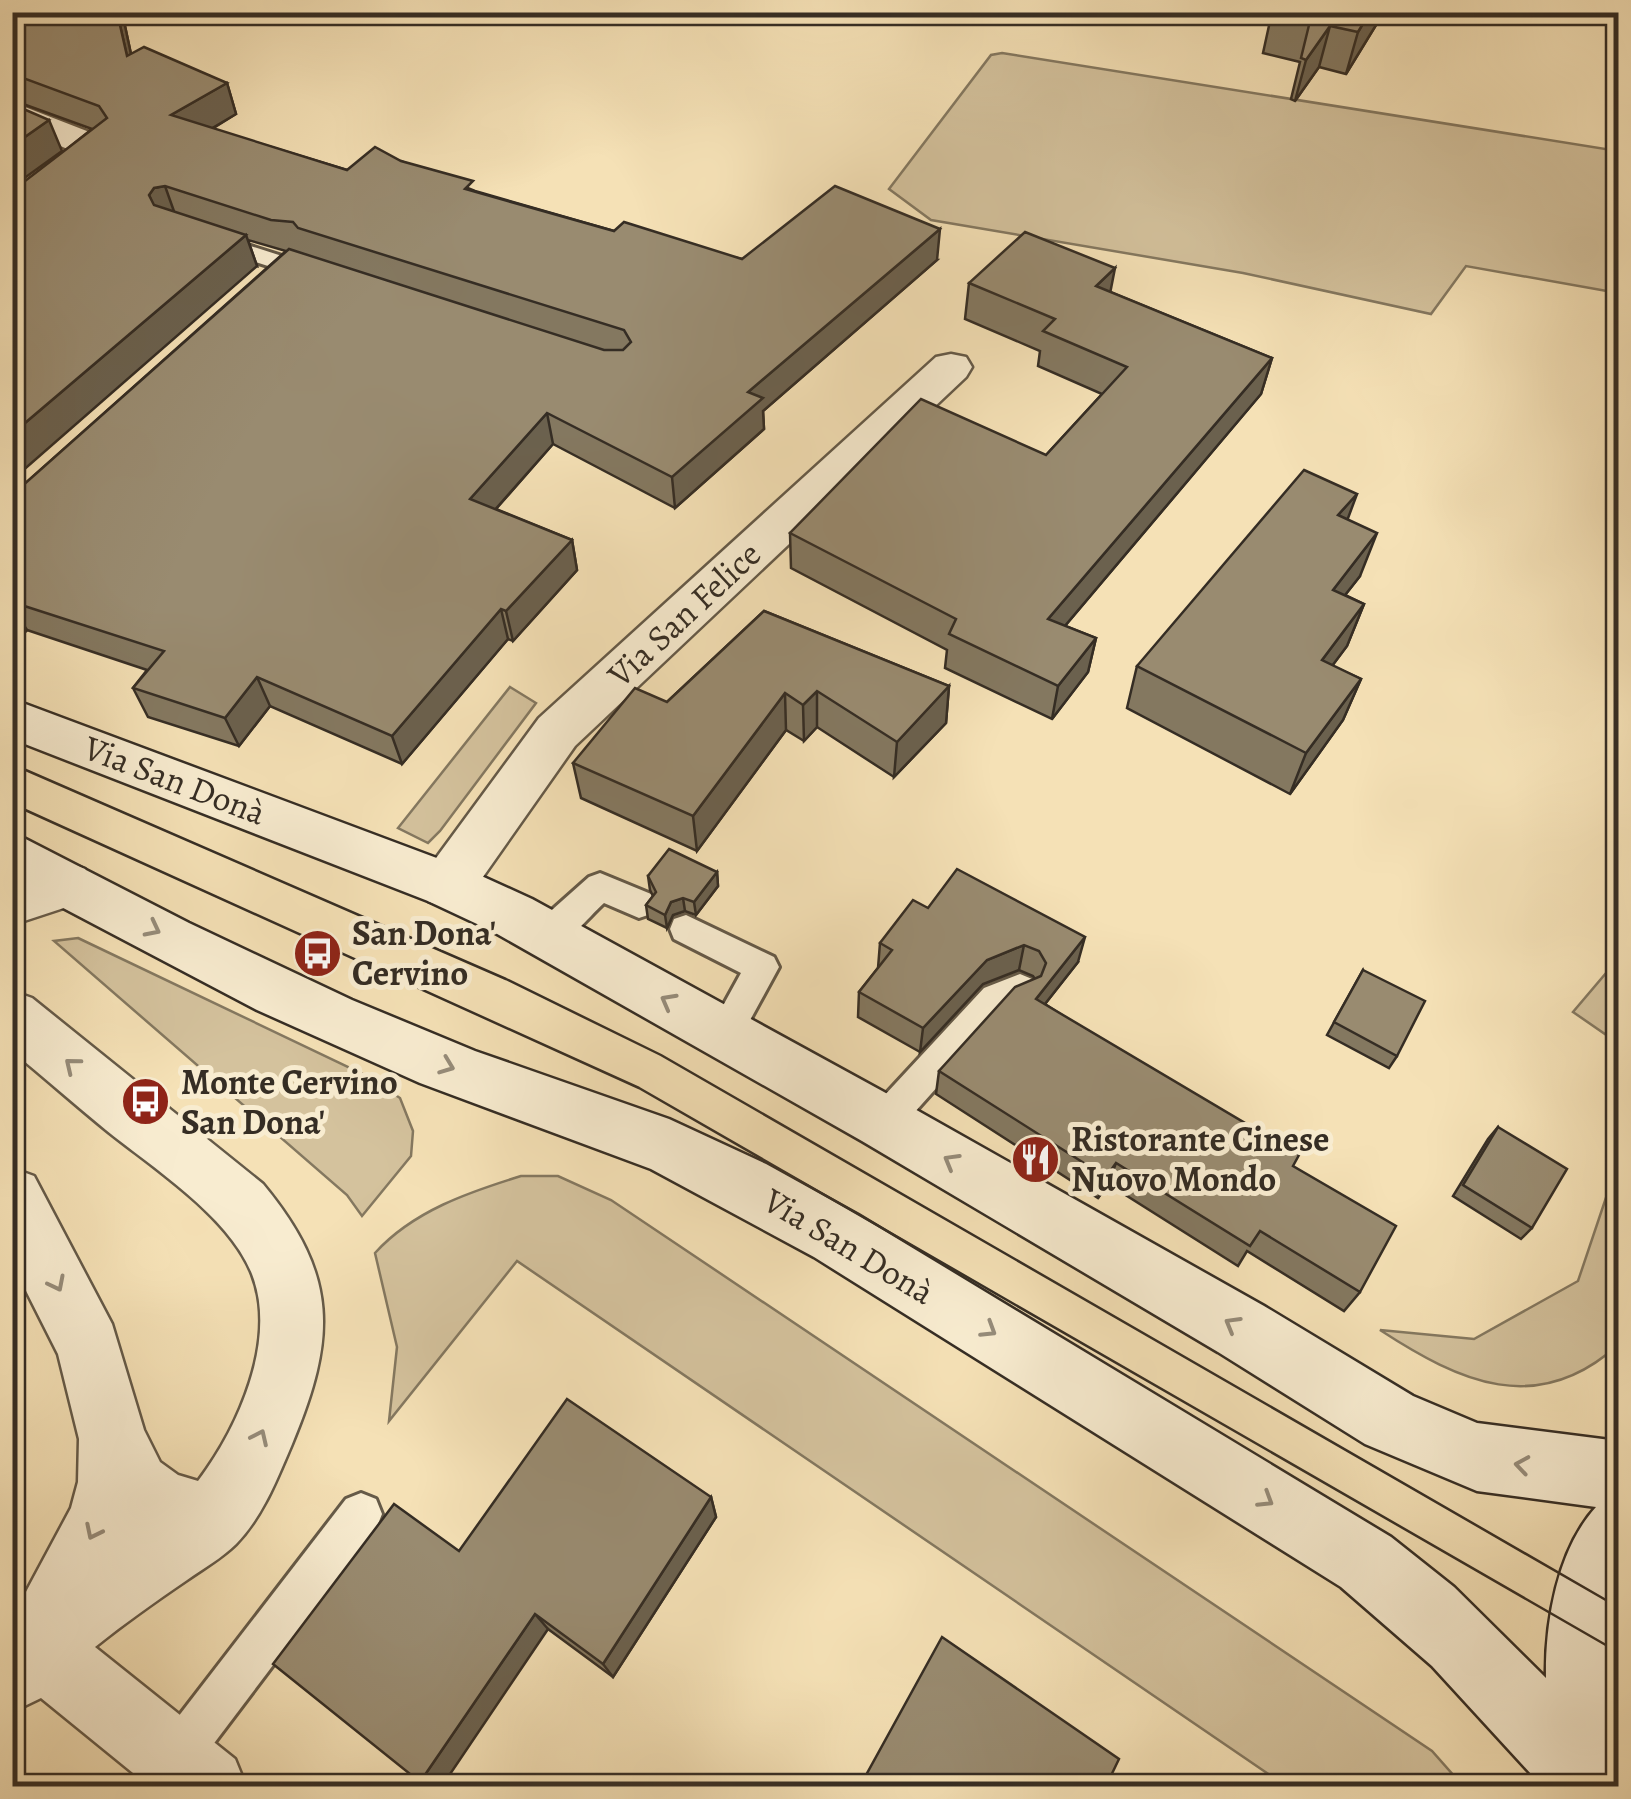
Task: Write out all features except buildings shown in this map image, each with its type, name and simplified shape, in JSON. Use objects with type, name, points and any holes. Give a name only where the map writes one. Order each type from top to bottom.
[{"type":"main road","points":[[12,112],[97,148],[12,211]]},
{"type":"main road","name":"Via San Felice","points":[[447,886],[556,732],[951,367]]},
{"type":"main road","name":"Via San Donà","points":[[12,718],[447,886],[547,935],[883,1122],[1241,1329],[1389,1420],[1476,1457],[1618,1474]]},
{"type":"main road","name":"Via San Donà","points":[[12,854],[39,894],[379,1038],[651,1140],[836,1236],[1366,1562],[1413,1596],[1468,1647],[1592,1786]]},
{"type":"main road","points":[[12,1016],[211,1173],[247,1210],[273,1244],[287,1280],[292,1327],[283,1385],[243,1471],[210,1520],[24,1660]]},
{"type":"main road","points":[[12,1198],[88,1347],[114,1439],[136,1486],[159,1503],[210,1520]]},
{"type":"main road","points":[[24,1660],[92,1538],[110,1495],[114,1439]]},
{"type":"main road","points":[[1602,1786],[1583,1706],[1583,1632],[1592,1592],[1608,1548],[1618,1533]]},
{"type":"main road","points":[[24,1660],[191,1773]]},
{"type":"lane","points":[[194,234],[273,278],[342,283]]},
{"type":"lane","points":[[547,935],[600,886],[638,904]]},
{"type":"lane","points":[[686,929],[762,967],[724,1033]]},
{"type":"lane","points":[[883,1122],[996,998],[1020,989]]},
{"type":"lane","points":[[191,1773],[361,1514]]},
{"type":"shaded area","points":[[1002,53],[1618,151],[1618,293],[1466,266],[1431,314],[1243,273],[931,220],[889,189],[991,55]]},
{"type":"shaded area","points":[[510,687],[536,703],[440,831],[428,843],[398,828]]},
{"type":"shaded area","points":[[78,938],[365,1075],[400,1098],[413,1131],[411,1156],[362,1216],[347,1195],[54,941]]},
{"type":"shaded area","points":[[1618,959],[1618,1043],[1573,1012]]},
{"type":"shaded area","points":[[1618,1162],[1618,1345],[1588,1367],[1558,1381],[1528,1386],[1499,1384],[1440,1365],[1380,1330],[1474,1339],[1578,1281]]},
{"type":"shaded area","points":[[521,1176],[558,1176],[611,1200],[1432,1751],[1463,1786],[1286,1786],[517,1261],[389,1421],[397,1347],[375,1253],[424,1214]]},
{"type":"tram line","points":[[12,764],[506,979],[661,1055],[1618,1607]]},
{"type":"tram line","points":[[12,804],[639,1088],[1618,1652]]},
{"type":"place","name":"San Dona' Cervino","points":[[317,953]]},
{"type":"place","name":"Monte Cervino San Dona'","points":[[146,1102]]},
{"type":"place","name":"Ristorante Cinese Nuovo Mondo","points":[[1036,1159]]}]
